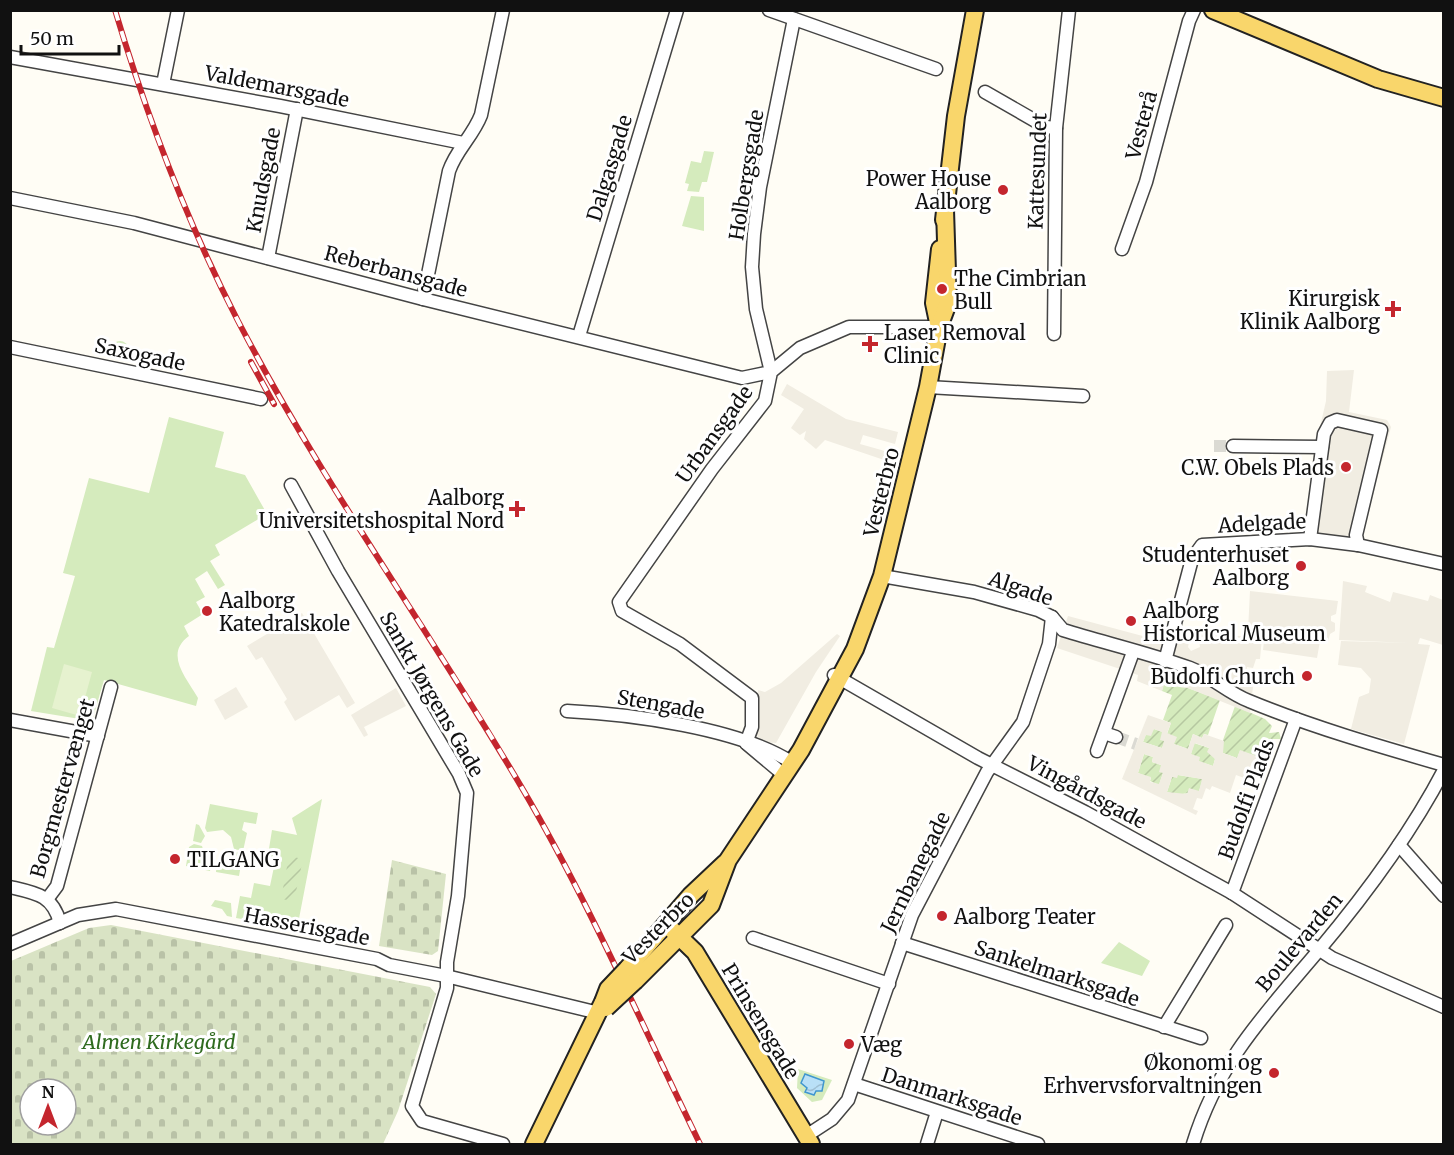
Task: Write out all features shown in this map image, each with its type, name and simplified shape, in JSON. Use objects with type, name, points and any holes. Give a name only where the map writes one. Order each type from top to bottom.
[{"type":"main road","name":"Vesterbro","points":[[534,1144],[603,1008],[608,989],[631,975],[681,936],[711,905],[728,860],[801,750],[871,606],[882,576],[928,387],[939,327],[934,303],[935,282],[956,116],[975,10]]},
{"type":"main road","points":[[1213,10],[1378,79],[1443,98]]},
{"type":"main road","name":"Vesterbro","points":[[631,975],[691,896],[728,860]]},
{"type":"main road","name":"Prinsensgade","points":[[667,925],[695,952],[808,1140]]},
{"type":"street","points":[[163,84],[178,10]]},
{"type":"street","points":[[423,299],[449,171],[454,156],[475,130],[481,115],[503,10]]},
{"type":"street","name":"Dalgasgade","points":[[579,336],[677,10]]},
{"type":"street","points":[[769,10],[936,69]]},
{"type":"street","name":"Kattesundet","points":[[1054,334],[1056,128],[1069,10]]},
{"type":"street","name":"Vesterå","points":[[1122,249],[1146,182],[1189,21],[1194,10]]},
{"type":"street","name":"Holbergsgade","points":[[771,372],[756,309],[752,267],[754,234],[760,187],[794,19]]},
{"type":"street","name":"Valdemarsgade","points":[[10,57],[297,109],[464,144]]},
{"type":"street","points":[[985,92],[1046,127],[1056,128]]},
{"type":"street","name":"Knudsgade","points":[[268,258],[297,109]]},
{"type":"street","name":"Reberbansgade","points":[[10,198],[134,223],[423,299],[742,378],[771,372]]},
{"type":"street","name":"Urbansgade","points":[[746,743],[752,727],[752,698],[680,644],[622,611],[618,605],[712,470],[765,401],[771,372],[800,348],[849,327],[939,327]]},
{"type":"street","name":"Saxogade","points":[[10,347],[261,399]]},
{"type":"street","points":[[928,387],[1083,396]]},
{"type":"street","points":[[1310,540],[1324,434],[1330,423],[1337,420],[1381,430],[1356,535],[1358,545]]},
{"type":"street","points":[[1233,447],[1322,447]]},
{"type":"street","name":"Sankt Jørgens Gade","points":[[291,484],[338,571],[459,774],[467,793],[458,896],[446,975],[447,988],[412,1106],[422,1121],[503,1144]]},
{"type":"street","name":"Adelgade","points":[[1165,661],[1192,559],[1202,545],[1310,540],[1358,545],[1443,564]]},
{"type":"street","name":"Algade","points":[[882,576],[974,592],[1052,617],[1063,630],[1192,669],[1222,685],[1233,695],[1296,719],[1356,740],[1443,765]]},
{"type":"street","name":"Jernbanegade","points":[[808,1140],[838,1114],[854,1084],[912,915],[992,764],[1023,722],[1049,644],[1052,617]]},
{"type":"street","points":[[1097,751],[1110,735],[1133,652]]},
{"type":"street","name":"Vingårdsgade","points":[[837,676],[992,764],[1076,807],[1232,893],[1332,958],[1443,1007]]},
{"type":"street","name":"Borgmestervænget","points":[[48,898],[57,886],[111,687]]},
{"type":"street","name":"Stengade","points":[[567,711],[650,718],[772,750],[788,768]]},
{"type":"street","name":"Budolfi Plads","points":[[1232,893],[1296,719]]},
{"type":"street","points":[[10,720],[98,736]]},
{"type":"street","name":"Boulevarden","points":[[1193,1144],[1220,1076],[1245,1037],[1375,880],[1399,845],[1443,770]]},
{"type":"street","points":[[1399,845],[1443,896]]},
{"type":"street","points":[[10,888],[48,898],[54,905],[60,922]]},
{"type":"street","name":"Hasserisgade","points":[[10,944],[91,911],[116,909],[377,959],[389,965],[603,1008]]},
{"type":"street","points":[[1164,1027],[1226,925]]},
{"type":"street","points":[[753,938],[889,984]]},
{"type":"street","name":"Sankelmarksgade","points":[[902,943],[1201,1038]]},
{"type":"street","name":"Danmarksgade","points":[[854,1084],[1038,1144]]},
{"type":"street","points":[[927,1144],[937,1112]]},
{"type":"green space","points":[[704,151],[714,152],[707,182],[702,182],[699,192],[687,191],[689,184],[685,183],[691,161],[701,163]]},
{"type":"green space","points":[[691,196],[704,197],[704,231],[682,226]]},
{"type":"green space","points":[[120,341],[128,349],[120,357],[112,349]]},
{"type":"green space","points":[[169,417],[224,432],[215,467],[245,475],[267,514],[215,545],[220,555],[210,561],[225,585],[218,589],[207,571],[195,579],[205,597],[196,602],[203,614],[184,626],[189,636],[178,650],[178,658],[183,674],[198,698],[196,706],[104,680],[92,721],[31,711],[47,647],[54,648],[75,576],[63,573],[89,478],[149,493]]},
{"type":"green space","points":[[64,664],[92,672],[80,716],[52,708]]},
{"type":"green space","points":[[1163,685],[1188,688],[1220,700],[1208,735],[1204,734],[1202,738],[1193,734],[1188,749],[1174,744],[1167,734],[1171,723],[1163,720],[1172,695],[1162,691]]},
{"type":"green space","points":[[1235,706],[1265,719],[1272,726],[1269,733],[1279,732],[1281,739],[1273,739],[1266,759],[1240,751],[1237,758],[1223,753],[1223,740]]},
{"type":"green space","points":[[1154,729],[1163,732],[1165,741],[1162,748],[1143,742],[1146,734]]},
{"type":"green space","points":[[1194,743],[1209,748],[1215,759],[1213,766],[1198,761],[1191,754]]},
{"type":"green space","points":[[1144,754],[1153,757],[1152,762],[1161,765],[1163,773],[1159,785],[1150,781],[1151,778],[1138,773]]},
{"type":"green space","points":[[1178,775],[1203,779],[1199,791],[1177,795],[1167,792],[1172,777]]},
{"type":"green space","points":[[322,799],[297,929],[236,918],[240,896],[251,898],[254,883],[270,886],[275,862],[267,861],[272,830],[297,835],[292,818]]},
{"type":"green space","points":[[210,804],[258,813],[256,824],[244,822],[242,830],[247,833],[243,851],[234,849],[231,837],[223,830],[207,832],[205,828]]},
{"type":"green space","points":[[196,824],[205,836],[201,843],[193,841]]},
{"type":"green space","points":[[194,844],[202,846],[205,856],[212,860],[210,871],[186,866],[189,847]]},
{"type":"green space","points":[[233,852],[243,853],[239,876],[216,872],[217,861],[226,859]]},
{"type":"green space","points":[[289,856],[303,859],[294,901],[281,899]]},
{"type":"green space","points":[[392,860],[446,874],[438,951],[432,955],[379,946]]},
{"type":"green space","points":[[215,900],[231,903],[232,917],[227,916],[222,909],[211,906]]},
{"type":"green space","name":"Almen Kirkegård","points":[[111,925],[430,987],[436,994],[398,1111],[383,1144],[11,1144],[11,961],[89,928]]},
{"type":"green space","points":[[1119,942],[1150,961],[1142,976],[1101,963]]},
{"type":"green space","points":[[798,1069],[832,1080],[822,1100],[812,1102],[797,1088]],"holes":[[[804,1075],[823,1080],[812,1095],[805,1092],[808,1088],[801,1083]]]},
{"type":"shaded area","name":"C.W. Obels Plads","points":[[1354,370],[1349,412],[1387,420],[1391,427],[1363,533],[1356,539],[1308,533],[1306,528],[1314,453],[1326,401],[1327,371]]},
{"type":"shaded area","points":[[787,384],[846,419],[898,432],[895,444],[863,435],[860,444],[892,453],[890,462],[825,440],[816,449],[804,439],[806,431],[800,435],[791,428],[804,409],[781,395]]},
{"type":"shaded area","points":[[1343,581],[1367,586],[1365,592],[1390,602],[1393,592],[1428,601],[1430,595],[1443,600],[1443,645],[1420,638],[1418,644],[1430,645],[1404,744],[1351,729],[1359,697],[1369,693],[1371,679],[1361,668],[1338,665],[1341,641],[1410,643],[1339,640]]},
{"type":"shaded area","points":[[1250,591],[1338,601],[1336,614],[1331,616],[1331,621],[1335,623],[1335,631],[1330,634],[1328,642],[1320,641],[1317,658],[1263,650],[1265,632],[1248,631]]},
{"type":"shaded area","points":[[302,613],[355,703],[347,708],[339,695],[295,721],[284,702],[287,699],[262,657],[256,660],[247,646]]},
{"type":"shaded area","points":[[1068,616],[1165,642],[1168,632],[1191,634],[1188,647],[1191,651],[1200,647],[1198,634],[1262,637],[1260,659],[1256,659],[1253,668],[1247,667],[1246,672],[1246,679],[1254,678],[1250,713],[1188,688],[1164,685],[1162,691],[1137,681],[1138,675],[1057,648]]},
{"type":"shaded area","points":[[837,634],[840,636],[816,672],[776,743],[765,742],[757,736],[758,690],[765,692],[781,683]]},
{"type":"shaded area","points":[[236,687],[248,707],[225,720],[214,700]]},
{"type":"shaded area","points":[[396,688],[406,706],[364,727],[368,735],[364,737],[351,715]]},
{"type":"shaded area","points":[[1148,715],[1171,723],[1167,733],[1177,737],[1174,744],[1188,749],[1193,734],[1202,738],[1204,734],[1224,741],[1223,753],[1237,758],[1240,750],[1259,757],[1257,763],[1252,762],[1250,767],[1259,771],[1255,782],[1236,775],[1230,793],[1212,786],[1210,790],[1206,788],[1202,799],[1197,798],[1193,809],[1198,811],[1196,815],[1122,779]],"holes":[[[1154,729],[1162,732],[1160,740],[1164,741],[1162,748],[1143,742],[1146,735],[1151,736]],[[1195,743],[1209,748],[1207,752],[1215,759],[1213,766],[1199,761],[1200,757],[1191,754]],[[1144,754],[1153,757],[1152,762],[1161,765],[1159,772],[1163,773],[1159,784],[1150,782],[1151,777],[1138,773]],[[1178,775],[1202,779],[1199,791],[1189,788],[1187,794],[1167,792],[1172,777],[1177,778]]]},
{"type":"water","points":[[805,1074],[824,1081],[822,1091],[816,1091],[814,1095],[805,1092],[807,1088],[801,1083]]},
{"type":"tunnel","points":[[1214,446],[1233,446]]},
{"type":"tunnel","points":[[1116,737],[1136,744]]},
{"type":"railway","points":[[115,10],[169,168],[219,284],[238,321],[305,440],[487,730],[547,831],[700,1144]]},
{"type":"railway","points":[[251,362],[274,404]]},
{"type":"place","name":"Power House Aalborg","points":[[1003,190]]},
{"type":"place","name":"The Cimbrian Bull","points":[[942,289]]},
{"type":"place","name":"Kirurgisk Klinik Aalborg","points":[[1393,309]]},
{"type":"place","name":"Laser Removal Clinic","points":[[870,344]]},
{"type":"place","name":"C.W. Obels Plads","points":[[1346,467]]},
{"type":"place","name":"Aalborg Universitetshospital Nord","points":[[517,509]]},
{"type":"place","name":"Studenterhuset Aalborg","points":[[1301,566]]},
{"type":"place","name":"Aalborg Katedralskole","points":[[207,611]]},
{"type":"place","name":"Aalborg Historical Museum","points":[[1131,621]]},
{"type":"place","name":"Budolfi Church","points":[[1307,676]]},
{"type":"place","name":"TILGANG","points":[[175,859]]},
{"type":"place","name":"Aalborg Teater","points":[[942,916]]},
{"type":"place","name":"Væg","points":[[849,1044]]},
{"type":"place","name":"Økonomi og Erhvervsforvaltningen","points":[[1274,1073]]}]
